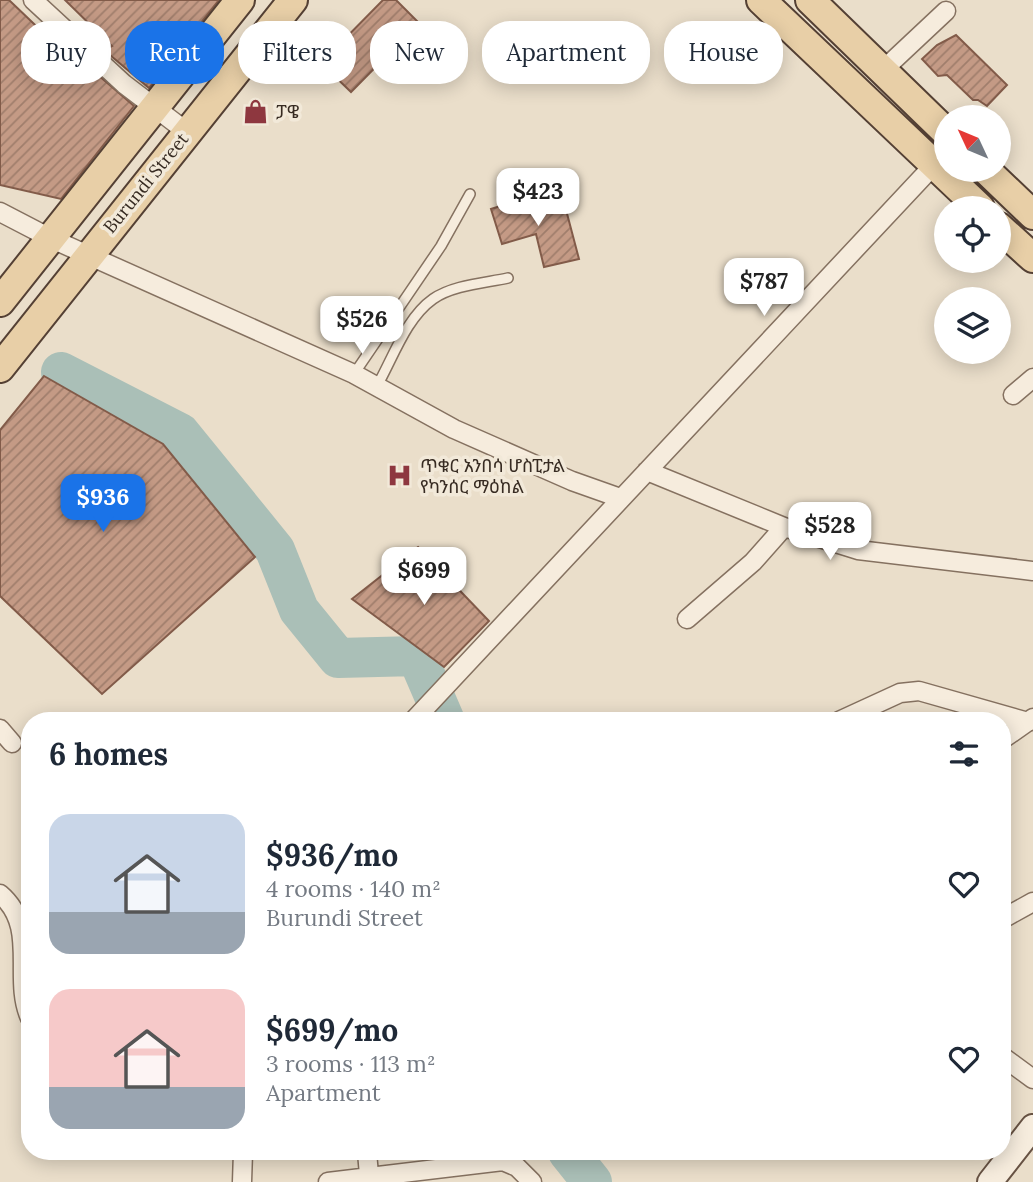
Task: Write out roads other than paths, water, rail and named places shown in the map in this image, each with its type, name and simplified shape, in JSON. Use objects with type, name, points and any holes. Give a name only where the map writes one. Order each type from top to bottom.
[{"type":"main road","points":[[0,302],[240,0]]},
{"type":"main road","name":"Burundi Street","points":[[0,368],[293,0]]},
{"type":"main road","points":[[761,0],[934,153]]},
{"type":"main road","points":[[810,0],[934,121]]},
{"type":"main road","points":[[959,182],[970,196]]},
{"type":"main road","points":[[999,182],[1033,215]]},
{"type":"main road","points":[[1011,238],[1033,258]]},
{"type":"street","points":[[33,0],[124,84],[187,132]]},
{"type":"street","points":[[882,71],[946,11]]},
{"type":"street","points":[[421,712],[934,164]]},
{"type":"street","points":[[0,212],[51,239],[354,374],[454,429],[572,481],[620,498]]},
{"type":"street","points":[[1013,395],[1033,378]]},
{"type":"street","points":[[647,471],[784,527],[858,550],[1033,571]]},
{"type":"street","points":[[687,620],[753,562],[784,527]]},
{"type":"street","points":[[858,712],[900,692],[919,691],[999,712]]},
{"type":"street","points":[[1011,715],[1030,720]]},
{"type":"street","points":[[1011,733],[1030,720]]},
{"type":"street","points":[[0,729],[12,743]]},
{"type":"street","points":[[0,894],[16,913],[21,932]]},
{"type":"street","points":[[1011,914],[1033,902]]},
{"type":"street","points":[[1011,1063],[1033,1079]]},
{"type":"street","points":[[1011,1156],[1033,1128]]},
{"type":"street","points":[[242,1182],[243,1160]]},
{"type":"street","points":[[368,1160],[369,1175]]},
{"type":"street","points":[[990,1182],[1008,1160]]},
{"type":"street","points":[[328,1182],[503,1161],[516,1167],[532,1182]]},
{"type":"lane","points":[[354,374],[441,246],[470,194]]},
{"type":"lane","points":[[377,386],[416,314],[435,297],[508,278]]},
{"type":"waterway","points":[[61,372],[180,433],[275,550],[299,610],[338,658],[417,656],[441,712]]},
{"type":"waterway","points":[[574,1160],[592,1182]]},
{"type":"place","name":"ፓዌ","points":[[256,112]]},
{"type":"place","name":"ጥቁር አንበሳ ሆስፒታል የካንሰር ማዕከል","points":[[400,476]]}]
